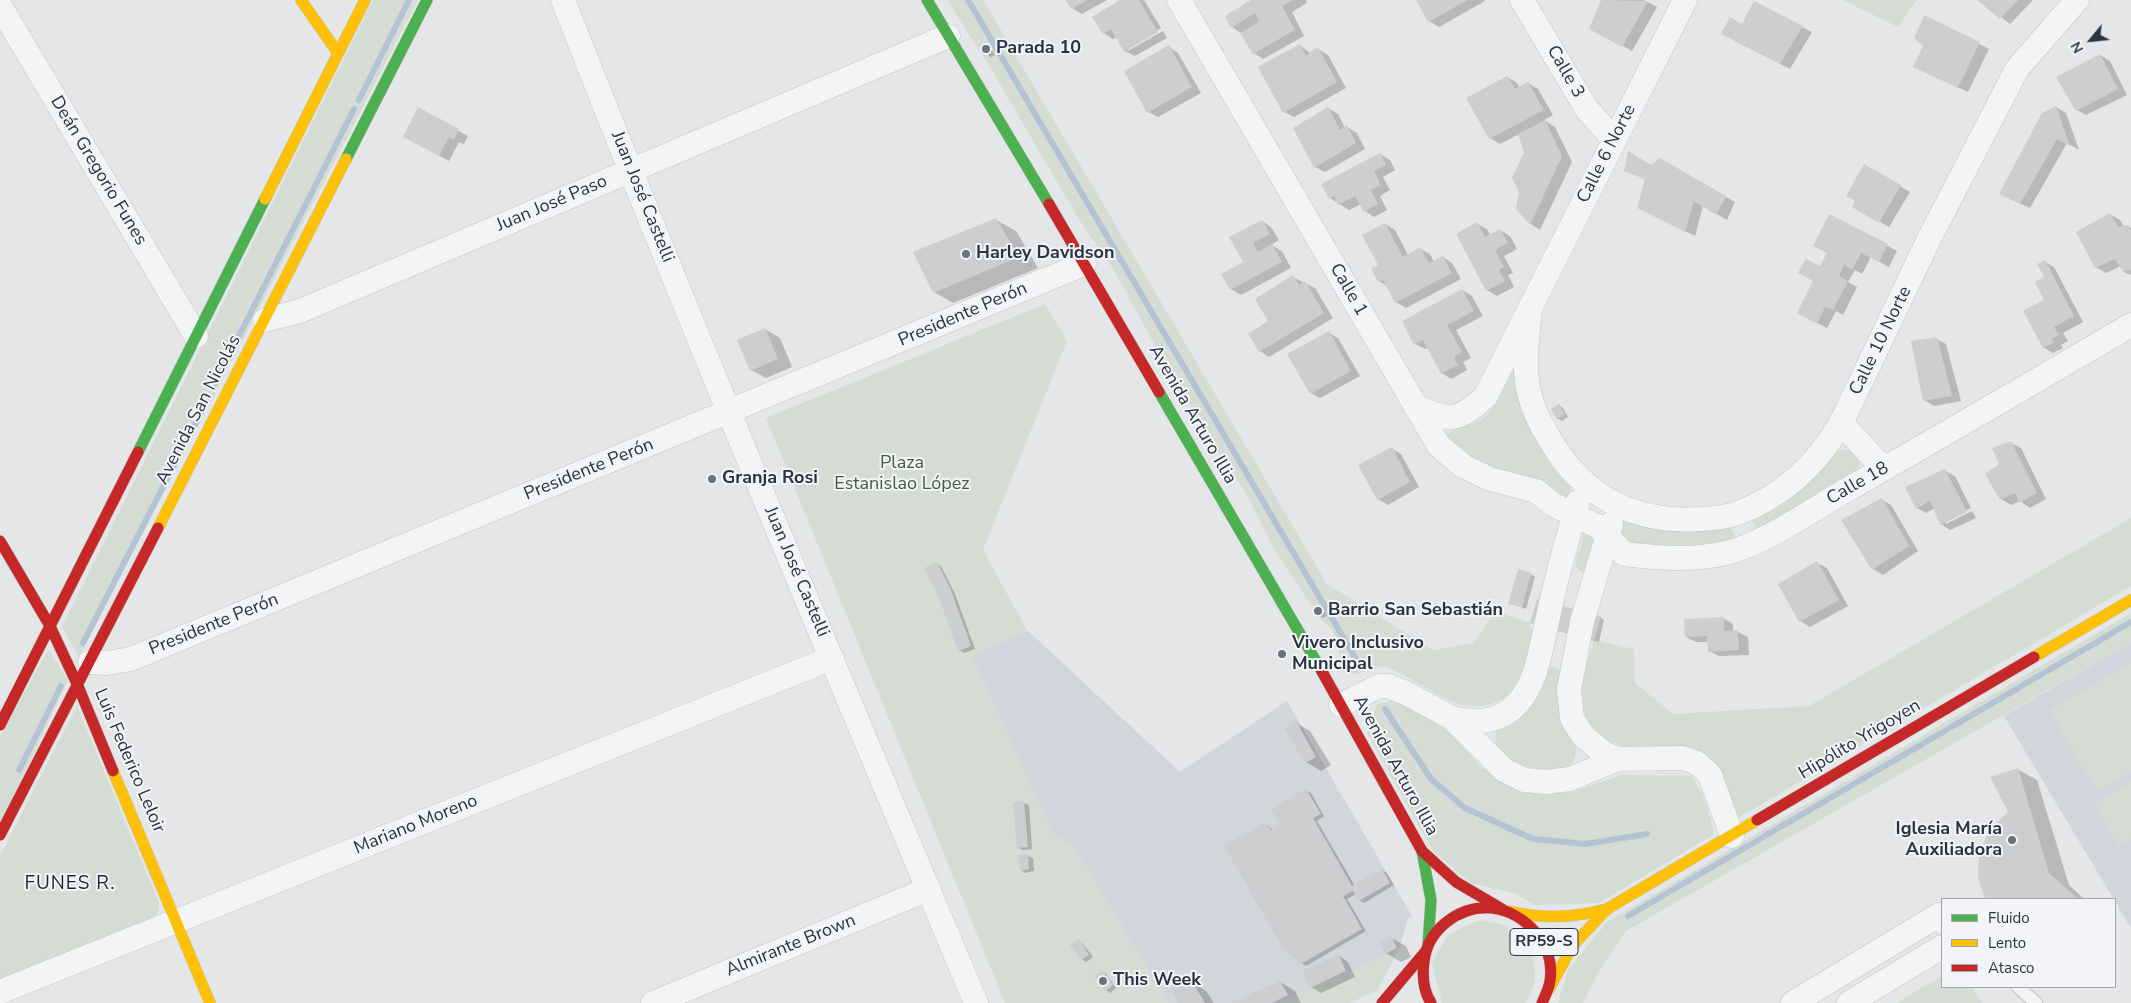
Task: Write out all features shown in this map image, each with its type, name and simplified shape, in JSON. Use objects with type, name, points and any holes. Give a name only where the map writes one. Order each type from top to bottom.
[{"type":"street","points":[[301,0],[338,53]]},
{"type":"street","name":"Avenida San Nicolás","points":[[0,725],[365,0]]},
{"type":"street","name":"Avenida San Nicolás","points":[[0,834],[78,686],[427,0]]},
{"type":"street","name":"Juan José Castelli","points":[[564,0],[630,171],[976,1003]]},
{"type":"street","name":"Avenida Arturo Illia","points":[[927,0],[1084,264],[1341,705],[1422,851],[1456,882],[1505,910]]},
{"type":"street","name":"Calle 1","points":[[1179,0],[1439,446],[1464,466],[1490,478],[1536,491],[1554,506],[1574,516]]},
{"type":"street","name":"Calle 3","points":[[1522,0],[1586,108],[1614,140]]},
{"type":"street","name":"Calle 6 Norte","points":[[1416,406],[1440,417],[1456,417],[1472,409],[1486,396],[1685,0]]},
{"type":"street","name":"Calle 10 Norte","points":[[1583,484],[1617,506],[1646,516],[1674,519],[1717,518],[1737,514],[1789,484],[1809,467],[1826,448],[1841,423],[1929,239],[2017,69],[2076,0]]},
{"type":"street","name":"Deán Gregorio Funes","points":[[0,6],[196,336]]},
{"type":"street","name":"Juan José Paso","points":[[265,320],[300,311],[948,36]]},
{"type":"street","name":"Presidente Perón","points":[[90,662],[107,664],[131,659],[1084,264]]},
{"type":"street","name":"Calle 6 Norte","points":[[1530,308],[1526,354],[1528,388],[1535,410],[1551,443],[1583,484]]},
{"type":"street","name":"Calle 18","points":[[1574,516],[1599,527],[1607,538],[1624,554],[1669,558],[1702,557],[1727,553],[1751,543],[1884,469],[2131,325]]},
{"type":"street","points":[[1841,423],[1884,469]]},
{"type":"street","points":[[1341,705],[1379,686],[1388,686],[1452,718],[1469,722],[1483,722],[1498,717],[1515,707],[1528,690],[1540,654],[1583,484]]},
{"type":"street","points":[[1617,506],[1582,622],[1569,689],[1572,718],[1583,736],[1605,754],[1618,758],[1683,758],[1697,763],[1710,775],[1732,836]]},
{"type":"street","points":[[1737,514],[1751,543]]},
{"type":"street","name":"Luis Federico Leloir","points":[[0,541],[50,626],[78,686],[210,1003]]},
{"type":"street","name":"Hipólito Yrigoyen","points":[[1505,910],[1533,917],[1558,920],[1585,916],[1607,909],[2131,600]]},
{"type":"street","points":[[1540,654],[1550,649],[1561,650],[1569,657],[1574,668]]},
{"type":"street","name":"Mariano Moreno","points":[[0,992],[832,658]]},
{"type":"street","points":[[1491,759],[1487,742],[1490,729],[1498,717]]},
{"type":"street","points":[[1452,718],[1491,759],[1504,770],[1524,780],[1546,782],[1570,779],[1618,758]]},
{"type":"street","points":[[1570,779],[1581,767],[1586,752],[1583,736]]},
{"type":"street","name":"Avenida Arturo Illia","points":[[1422,851],[1424,871],[1430,893],[1431,912],[1422,975],[1431,1003]]},
{"type":"street","name":"Almirante Brown","points":[[653,1003],[929,889]]},
{"type":"street","name":"RP59-S","points":[[1382,1003],[1426,948],[1440,926],[1458,913],[1480,907],[1505,910],[1529,923],[1544,942],[1551,964],[1546,998]]},
{"type":"street","name":"Hipólito Yrigoyen","points":[[1546,998],[1573,945],[1607,909]]},
{"type":"street","points":[[1793,1003],[1939,916],[1941,919]]},
{"type":"street","points":[[1849,1003],[1941,949]]},
{"type":"lane","points":[[2019,988],[2036,1003]]},
{"type":"shaded area","points":[[1027,630],[1180,772],[1287,701],[1412,916],[1408,918],[1399,949],[1281,1003],[1168,1003],[1073,845],[1053,835],[972,656]]},
{"type":"shaded area","points":[[2131,642],[2131,928],[2116,903],[2116,898],[2113,898],[2004,716]]},
{"type":"green space","points":[[373,0],[418,0],[79,657],[62,627]]},
{"type":"green space","points":[[947,0],[983,0],[1327,584],[1433,650],[1474,643],[1495,611],[1530,623],[1529,628],[1536,630],[1531,652],[1523,674],[1511,693],[1491,704],[1467,706],[1444,698],[1403,674],[1385,666],[1350,674],[1339,670],[1339,650],[1333,631],[1318,616],[1274,549],[1246,493],[1217,450],[1164,362],[1114,270],[1078,218],[990,67]]},
{"type":"green space","points":[[1843,0],[1917,0],[1898,27]]},
{"type":"green space","name":"Plaza Estanislao López","points":[[1045,304],[1067,341],[983,550],[1027,630],[972,656],[1053,835],[1073,845],[1168,1003],[1005,1003],[766,418]]},
{"type":"green space","points":[[1514,367],[1517,372],[1517,390],[1525,419],[1554,470],[1571,488],[1569,496],[1561,499],[1485,469],[1445,441],[1447,433],[1481,420],[1492,409]]},
{"type":"green space","points":[[1846,449],[1854,453],[1860,464],[1853,476],[1764,527],[1756,527],[1752,521],[1756,514],[1836,451]]},
{"type":"green space","points":[[2131,518],[2131,586],[1742,816],[1737,817],[1720,770],[1710,758],[1700,752],[1689,750],[1637,748],[1618,745],[1600,735],[1587,721],[1582,712],[1580,702],[1581,686],[1594,640],[1634,649],[1635,683],[1673,714],[1809,706]]},
{"type":"green space","points":[[1630,519],[1727,524],[1733,530],[1735,536],[1729,543],[1670,549],[1624,543],[1617,532],[1621,521]]},
{"type":"green space","points":[[1588,531],[1598,535],[1585,572],[1581,572],[1575,565],[1584,534]]},
{"type":"green space","points":[[2131,613],[2131,642],[1626,931],[1598,973],[1583,1003],[1558,1003],[1568,970],[1607,922]]},
{"type":"green space","points":[[48,650],[68,680],[0,826],[0,736]]},
{"type":"green space","points":[[2131,663],[2131,772],[2097,792],[2050,710]]},
{"type":"green space","points":[[1552,666],[1561,671],[1576,745],[1575,757],[1571,764],[1565,768],[1556,770],[1536,769],[1515,762],[1501,753],[1496,743],[1496,731]]},
{"type":"green space","points":[[1395,700],[1423,713],[1452,735],[1482,768],[1511,785],[1543,793],[1572,792],[1621,775],[1691,776],[1700,789],[1706,804],[1714,834],[1599,903],[1535,905],[1514,893],[1471,883],[1433,851],[1367,733],[1377,704]]},
{"type":"green space","points":[[77,706],[159,903],[157,914],[143,923],[0,980],[0,856]]},
{"type":"green space","points":[[2131,782],[2131,839],[2118,846],[2094,804]]},
{"type":"green space","points":[[1476,921],[1492,922],[1507,927],[1524,941],[1530,950],[1535,971],[1534,982],[1531,993],[1525,1003],[1442,1003],[1432,963],[1448,935]]},
{"type":"green space","points":[[1399,949],[1377,991],[1349,1003],[1281,1003]]},
{"type":"green space","points":[[1941,977],[1941,988],[1973,988],[1982,1003],[1896,1003]]},
{"type":"building","points":[[1066,0],[1088,0],[1071,9]]},
{"type":"building","points":[[1120,0],[1139,0],[1158,32],[1124,52],[1111,29],[1103,34],[1092,17]]},
{"type":"building","points":[[1251,0],[1293,0],[1282,6],[1295,30],[1253,54],[1240,33],[1259,22],[1255,13],[1231,28],[1225,16]]},
{"type":"building","points":[[1416,0],[1468,0],[1428,22]]},
{"type":"building","points":[[1601,0],[1648,1],[1622,47],[1589,29]]},
{"type":"building","points":[[1977,0],[2018,0],[2000,19]]},
{"type":"building","points":[[1754,1],[1803,26],[1780,64],[1721,34],[1730,17],[1742,24]]},
{"type":"building","points":[[1924,15],[1980,42],[1958,88],[1913,67],[1923,46],[1914,38]]},
{"type":"building","points":[[987,44],[991,52],[986,55],[981,47]]},
{"type":"building","points":[[1300,44],[1306,56],[1318,47],[1337,82],[1283,113],[1258,67]]},
{"type":"building","points":[[1169,45],[1192,87],[1147,113],[1124,71]]},
{"type":"building","points":[[2100,54],[2118,89],[2076,111],[2056,77]]},
{"type":"building","points":[[1507,76],[1515,89],[1528,82],[1544,110],[1489,139],[1466,98]]},
{"type":"building","points":[[2056,106],[2070,146],[2057,139],[2020,204],[1999,194],[2042,113]]},
{"type":"building","points":[[418,107],[459,129],[454,140],[449,137],[439,156],[403,137]]},
{"type":"building","points":[[1328,107],[1340,130],[1347,125],[1356,143],[1314,168],[1293,128]]},
{"type":"building","points":[[1545,120],[1562,156],[1530,225],[1516,209],[1519,192],[1512,178],[1524,152],[1518,134]]},
{"type":"building","points":[[1628,151],[1651,165],[1660,158],[1726,196],[1716,215],[1694,201],[1685,232],[1637,208],[1645,179],[1624,171]]},
{"type":"building","points":[[1380,153],[1386,165],[1374,171],[1381,185],[1371,190],[1378,204],[1364,212],[1355,196],[1338,205],[1334,196],[1329,199],[1321,184]]},
{"type":"building","points":[[1864,164],[1901,185],[1879,223],[1852,207],[1855,201],[1846,196]]},
{"type":"building","points":[[2110,213],[2118,227],[2128,225],[2131,231],[2131,270],[2123,272],[2115,259],[2095,268],[2076,232]]},
{"type":"building","points":[[1829,214],[1888,244],[1879,262],[1861,253],[1852,270],[1844,265],[1839,276],[1848,281],[1833,310],[1825,307],[1817,324],[1797,313],[1813,281],[1798,273],[1806,259],[1820,266],[1827,253],[1813,246]]},
{"type":"building","name":"Harley Davidson","points":[[996,218],[1019,257],[933,293],[913,252]]},
{"type":"building","points":[[1262,220],[1270,234],[1253,243],[1258,252],[1272,244],[1282,262],[1230,290],[1221,274],[1243,262],[1229,237]]},
{"type":"building","points":[[1477,222],[1485,237],[1500,229],[1508,243],[1495,250],[1504,267],[1499,270],[1505,281],[1486,291],[1456,234]]},
{"type":"building","points":[[1385,223],[1403,257],[1420,247],[1429,263],[1443,256],[1452,273],[1395,303],[1383,280],[1378,282],[1371,268],[1378,265],[1362,235]]},
{"type":"building","points":[[2045,260],[2074,316],[2054,327],[2059,335],[2052,339],[2054,342],[2043,348],[2023,311],[2044,300],[2035,282],[2044,277],[2037,264]]},
{"type":"building","points":[[1293,275],[1299,285],[1305,281],[1324,313],[1259,352],[1248,334],[1268,321],[1255,299]]},
{"type":"building","points":[[1462,289],[1474,311],[1447,325],[1462,352],[1454,357],[1458,365],[1441,374],[1423,340],[1414,345],[1402,321]]},
{"type":"building","points":[[765,328],[778,359],[750,371],[737,340]]},
{"type":"building","points":[[1329,331],[1351,371],[1310,394],[1287,354]]},
{"type":"building","points":[[1937,337],[1952,396],[1923,401],[1911,341]]},
{"type":"building","points":[[1559,404],[1565,414],[1557,419],[1551,409]]},
{"type":"building","points":[[2011,441],[2037,493],[2019,503],[2015,493],[2000,500],[1985,474],[1999,464],[1992,448]]},
{"type":"building","points":[[1392,447],[1410,482],[1377,500],[1358,465]]},
{"type":"building","points":[[1945,469],[1967,512],[1940,525],[1930,500],[1916,509],[1905,487]]},
{"type":"building","points":[[1882,498],[1909,546],[1872,570],[1841,520]]},
{"type":"building","points":[[1817,561],[1839,600],[1799,622],[1778,584]]},
{"type":"building","points":[[937,562],[951,590],[971,646],[958,651],[938,595],[924,568]]},
{"type":"building","points":[[1518,569],[1531,573],[1522,607],[1508,604]]},
{"type":"building","points":[[1537,599],[1601,616],[1594,640],[1530,623]]},
{"type":"building","points":[[1319,605],[1323,613],[1318,616],[1313,608]]},
{"type":"building","points":[[1724,617],[1724,631],[1738,630],[1739,650],[1708,652],[1707,636],[1685,637],[1684,619]]},
{"type":"building","points":[[1296,721],[1316,757],[1305,763],[1284,728]]},
{"type":"building","name":"Iglesia María Auxiliadora","points":[[2018,768],[2049,873],[2077,898],[1985,898],[1978,877],[1979,852],[1990,829],[2008,812],[1990,777]]},
{"type":"building","points":[[1306,789],[1321,814],[1313,818],[1352,886],[1382,869],[1390,883],[1359,901],[1353,891],[1343,896],[1362,929],[1301,964],[1284,950],[1224,846],[1266,822],[1271,830],[1280,825],[1271,809]]},
{"type":"building","points":[[1024,801],[1028,847],[1017,848],[1013,802]]},
{"type":"building","points":[[1028,854],[1029,869],[1020,871],[1018,855]]},
{"type":"building","points":[[1391,936],[1397,948],[1385,954],[1379,942]]},
{"type":"building","points":[[1079,939],[1089,955],[1081,960],[1070,945]]},
{"type":"building","points":[[1339,955],[1346,971],[1310,988],[1302,971]]},
{"type":"building","name":"This Week","points":[[1102,970],[1113,985],[1105,991],[1094,976]]},
{"type":"building","points":[[1192,981],[1205,1003],[1178,1003],[1171,991]]},
{"type":"building","points":[[1280,981],[1288,995],[1272,1003],[1231,1003]]},
{"type":"waterway","points":[[359,100],[409,0]]},
{"type":"waterway","points":[[968,0],[1360,666]]},
{"type":"waterway","points":[[213,387],[354,109]]},
{"type":"waterway","points":[[83,643],[209,397]]},
{"type":"waterway","points":[[1628,916],[2131,622]]},
{"type":"waterway","points":[[19,770],[61,686]]},
{"type":"waterway","points":[[1385,709],[1431,779],[1465,808],[1533,839],[1586,844],[1647,834]]},
{"type":"traffic: fast","points":[[346,159],[427,0]]},
{"type":"traffic: fast","points":[[927,0],[1049,204]]},
{"type":"traffic: fast","points":[[138,452],[265,199]]},
{"type":"traffic: fast","points":[[1159,392],[1320,668]]},
{"type":"traffic: fast","points":[[1422,851],[1431,900],[1428,945]]},
{"type":"traffic: slow","points":[[301,0],[338,53]]},
{"type":"traffic: slow","points":[[265,199],[365,0]]},
{"type":"traffic: slow","points":[[158,528],[346,159]]},
{"type":"traffic: slow","points":[[2034,657],[2131,600]]},
{"type":"traffic: slow","points":[[113,771],[210,1003]]},
{"type":"traffic: slow","points":[[1549,989],[1573,945],[1607,909],[1757,820]]},
{"type":"traffic: slow","points":[[1508,911],[1533,915],[1570,916],[1607,909]]},
{"type":"traffic: jam","points":[[1049,204],[1159,392]]},
{"type":"traffic: jam","points":[[0,725],[138,452]]},
{"type":"traffic: jam","points":[[0,835],[158,528]]},
{"type":"traffic: jam","points":[[0,541],[50,626],[78,686],[113,771]]},
{"type":"traffic: jam","points":[[1757,820],[2034,657]]},
{"type":"traffic: jam","points":[[1320,668],[1422,851],[1456,882],[1502,909]]},
{"type":"traffic: jam","points":[[1431,1003],[1425,988],[1423,973],[1426,950],[1431,940],[1438,930],[1457,915],[1480,908],[1505,911],[1516,916],[1536,933],[1548,955],[1551,968],[1547,992],[1542,1003]]},
{"type":"traffic: jam","points":[[1382,1003],[1425,952]]},
{"type":"place","name":"Parada 10","points":[[986,49]]},
{"type":"place","name":"Harley Davidson","points":[[966,254]]},
{"type":"place","name":"Granja Rosi","points":[[712,479]]},
{"type":"place","name":"Barrio San Sebastián","points":[[1318,611]]},
{"type":"place","name":"Vivero Inclusivo Municipal","points":[[1282,654]]},
{"type":"place","name":"Iglesia María Auxiliadora","points":[[2012,840]]},
{"type":"place","name":"This Week","points":[[1103,981]]},
{"type":"district","name":"FUNES R.","points":[[70,884]]}]
